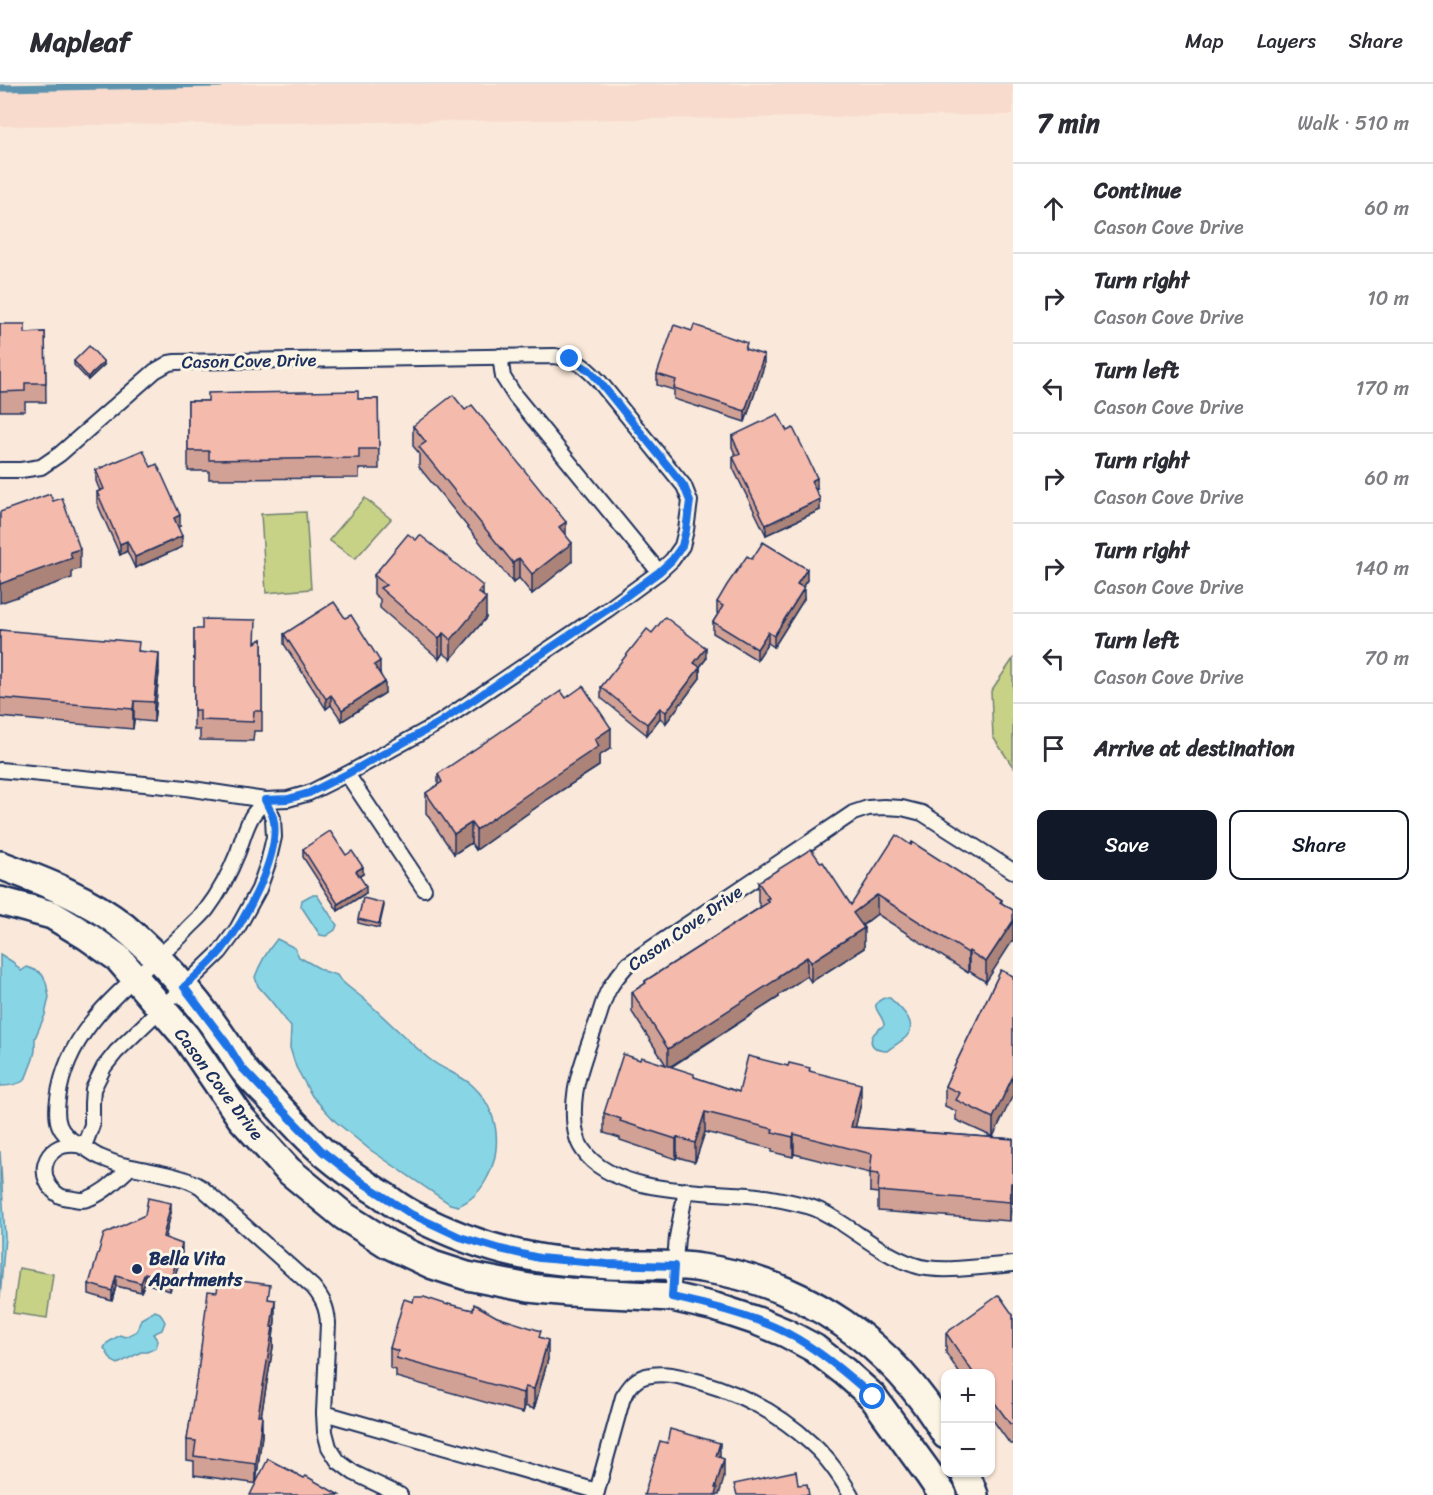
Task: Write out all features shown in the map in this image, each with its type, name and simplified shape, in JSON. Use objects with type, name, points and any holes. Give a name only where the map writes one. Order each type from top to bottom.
[{"type":"street","name":"Cason Cove Drive","points":[[0,865],[45,882],[84,901],[122,926],[184,987],[242,1068],[322,1151],[363,1183],[411,1214],[460,1237],[539,1258],[701,1268],[748,1278],[795,1295],[828,1313],[859,1334],[895,1366],[910,1383],[941,1428]]},
{"type":"street","name":"Cason Cove Drive","points":[[0,902],[52,915],[118,958],[186,1037],[241,1118],[288,1170],[344,1216],[388,1244],[467,1276],[569,1293],[672,1297],[715,1307],[786,1333],[822,1354],[873,1397],[943,1495]]},
{"type":"street","points":[[967,1477],[974,1495]]},
{"type":"lane","points":[[500,356],[503,377],[512,391],[659,572]]},
{"type":"lane","name":"Cason Cove Drive","points":[[0,470],[41,468],[155,371],[169,363],[555,356],[578,362],[589,370],[684,486],[690,501],[682,546],[659,572],[597,617],[439,723],[309,793],[288,799],[265,800],[186,788],[0,770]]},
{"type":"lane","points":[[347,774],[424,890]]},
{"type":"lane","name":"Cason Cove Drive","points":[[78,1144],[86,1141],[91,1131],[93,1089],[99,1075],[116,1052],[220,952],[237,929],[259,889],[274,837],[273,818],[265,800]]},
{"type":"lane","points":[[265,800],[252,817],[228,874],[206,910],[116,996],[81,1035],[63,1072],[59,1089],[57,1119],[60,1129],[68,1138],[99,1157],[187,1180],[201,1187],[313,1287],[327,1310],[324,1413],[329,1447],[338,1461],[354,1473],[400,1495]]},
{"type":"lane","name":"Cason Cove Drive","points":[[1013,871],[922,813],[902,808],[884,807],[868,808],[853,813],[628,964],[608,991],[582,1064],[574,1103],[576,1131],[581,1149],[594,1163],[611,1174],[634,1183],[768,1198],[811,1207],[831,1216],[896,1257],[923,1268],[967,1268],[1013,1264]]},
{"type":"lane","points":[[78,1144],[61,1146],[50,1153],[44,1167],[48,1185],[61,1197],[84,1201],[103,1192],[131,1167]]},
{"type":"lane","points":[[672,1297],[677,1237],[686,1190]]},
{"type":"lane","points":[[324,1413],[597,1493],[623,1397],[632,1383],[645,1376],[666,1374],[688,1378],[750,1400],[783,1420],[813,1444],[828,1460],[851,1495]]},
{"type":"shaded area","points":[[0,84],[1013,84],[1013,115],[0,126]]},
{"type":"green space","points":[[365,498],[391,519],[355,559],[329,540]]},
{"type":"green space","points":[[306,512],[311,589],[266,593],[261,514]]},
{"type":"green space","points":[[1013,659],[1013,767],[993,737],[991,691]]},
{"type":"green space","points":[[19,1268],[53,1274],[47,1318],[13,1313]]},
{"type":"water","points":[[311,895],[317,895],[337,925],[335,930],[326,936],[320,935],[301,906],[302,900]]},
{"type":"water","points":[[277,939],[295,948],[299,957],[324,971],[337,975],[428,1058],[467,1081],[485,1100],[495,1127],[495,1156],[492,1168],[483,1185],[467,1201],[458,1206],[450,1204],[369,1149],[336,1122],[312,1096],[296,1067],[290,1048],[291,1027],[258,986],[255,977],[264,957]]},
{"type":"water","points":[[0,954],[13,962],[21,971],[27,967],[39,972],[46,982],[49,997],[45,1015],[35,1038],[35,1051],[25,1080],[13,1085],[0,1086]]},
{"type":"water","points":[[884,998],[890,998],[903,1011],[911,1026],[906,1037],[887,1051],[877,1049],[871,1042],[874,1034],[884,1025],[876,1004]]},
{"type":"water","points":[[0,1151],[5,1237],[0,1298]]},
{"type":"water","points":[[155,1311],[160,1313],[165,1322],[162,1330],[153,1334],[158,1341],[156,1348],[141,1352],[118,1364],[112,1361],[104,1348],[107,1343],[120,1335],[125,1337],[137,1331],[141,1319]]},
{"type":"building","points":[[0,324],[25,324],[25,333],[45,332],[46,383],[25,383],[25,391],[0,392]]},
{"type":"building","points":[[674,325],[692,331],[694,325],[747,343],[745,349],[764,355],[745,411],[674,388],[676,380],[657,374]]},
{"type":"building","points":[[89,346],[104,362],[88,377],[74,361]]},
{"type":"building","points":[[358,391],[358,399],[378,399],[379,449],[359,449],[359,458],[209,460],[209,451],[188,451],[188,401],[208,401],[208,393]]},
{"type":"building","points":[[453,395],[465,410],[472,405],[566,522],[559,527],[572,543],[532,574],[519,558],[513,563],[419,447],[426,442],[413,426]]},
{"type":"building","points":[[778,414],[787,431],[793,428],[802,446],[817,478],[811,481],[820,499],[766,525],[733,457],[740,454],[732,436]]},
{"type":"building","points":[[143,450],[151,467],[157,464],[180,515],[174,518],[182,536],[135,557],[127,541],[120,544],[97,492],[104,489],[96,470]]},
{"type":"building","points":[[50,494],[53,501],[62,498],[80,549],[70,552],[72,558],[0,584],[0,512]]},
{"type":"building","points":[[408,534],[416,540],[420,535],[483,586],[478,592],[486,598],[451,640],[443,633],[439,639],[380,588],[386,585],[374,575]]},
{"type":"building","points":[[763,542],[807,569],[797,584],[804,588],[774,636],[768,632],[757,649],[713,622],[723,606],[717,602],[727,585],[747,556],[752,559]]},
{"type":"building","points":[[334,602],[345,618],[351,615],[380,661],[374,665],[385,682],[342,710],[331,695],[326,699],[284,634]]},
{"type":"building","points":[[665,617],[706,648],[694,663],[700,667],[666,712],[660,708],[647,724],[601,687],[647,629],[652,633]]},
{"type":"building","points":[[202,619],[256,620],[255,643],[262,639],[262,711],[254,711],[253,722],[200,720],[200,710],[194,710],[194,629],[202,629]]},
{"type":"building","points":[[0,630],[139,642],[138,651],[159,653],[154,702],[134,701],[133,709],[0,698]]},
{"type":"building","points":[[583,686],[611,728],[595,739],[599,746],[476,830],[471,823],[454,834],[426,793],[442,782],[438,774],[561,691],[566,698]]},
{"type":"building","points":[[330,831],[346,855],[352,851],[363,867],[356,871],[366,886],[338,904],[303,849]]},
{"type":"building","points":[[896,835],[911,845],[912,842],[1002,900],[1000,902],[1013,910],[1013,921],[986,962],[877,895],[853,913],[864,928],[811,962],[807,957],[778,976],[779,978],[668,1049],[632,992],[646,983],[645,981],[769,902],[766,899],[769,898],[758,882],[811,849],[821,863],[823,862],[851,905]]},
{"type":"building","points":[[363,898],[384,903],[379,924],[358,919]]},
{"type":"building","points":[[1001,970],[1013,976],[1013,1076],[993,1118],[956,1100],[960,1093],[945,1086]]},
{"type":"building","points":[[623,1054],[640,1060],[641,1057],[694,1074],[694,1077],[739,1092],[748,1056],[788,1066],[789,1063],[810,1068],[809,1071],[861,1084],[851,1127],[1013,1139],[1013,1183],[1011,1183],[1010,1202],[878,1191],[879,1174],[870,1173],[872,1154],[794,1134],[793,1137],[772,1132],[773,1129],[705,1112],[695,1143],[620,1121],[621,1119],[604,1113]]},
{"type":"building","points":[[148,1198],[171,1203],[163,1237],[182,1244],[170,1281],[145,1273],[141,1283],[116,1276],[112,1291],[89,1284],[104,1234],[145,1215]]},
{"type":"building","points":[[219,1278],[270,1285],[268,1299],[275,1300],[271,1327],[273,1327],[258,1415],[262,1415],[256,1464],[194,1456],[196,1441],[187,1440],[208,1291],[217,1292]]},
{"type":"building","points":[[999,1295],[1013,1315],[1013,1424],[1010,1424],[995,1403],[995,1369],[971,1369],[946,1333]]},
{"type":"building","points":[[414,1297],[424,1297],[473,1310],[474,1304],[497,1317],[541,1331],[539,1337],[548,1340],[534,1389],[525,1387],[523,1393],[396,1358],[398,1351],[390,1348],[404,1299],[413,1302]]},
{"type":"building","points":[[670,1429],[720,1443],[716,1456],[724,1459],[715,1495],[644,1495],[660,1441],[667,1443]]},
{"type":"building","points":[[268,1459],[304,1478],[306,1476],[339,1495],[250,1495]]},
{"type":"building","points":[[796,1471],[798,1485],[807,1484],[809,1495],[737,1495],[734,1484]]},
{"type":"waterway","points":[[0,88],[220,84]]},
{"type":"place","name":"Bella Vita Apartments","points":[[137,1269]]},
{"type":"route","points":[[570,359],[589,370],[599,381],[684,486],[690,501],[682,546],[659,572],[607,610],[439,723],[309,793],[288,799],[265,800],[273,818],[274,837],[259,889],[237,929],[220,952],[184,987],[242,1068],[322,1151],[363,1183],[411,1214],[460,1237],[539,1258],[607,1264],[674,1266],[672,1297],[715,1307],[786,1333],[814,1348],[873,1397]]}]
